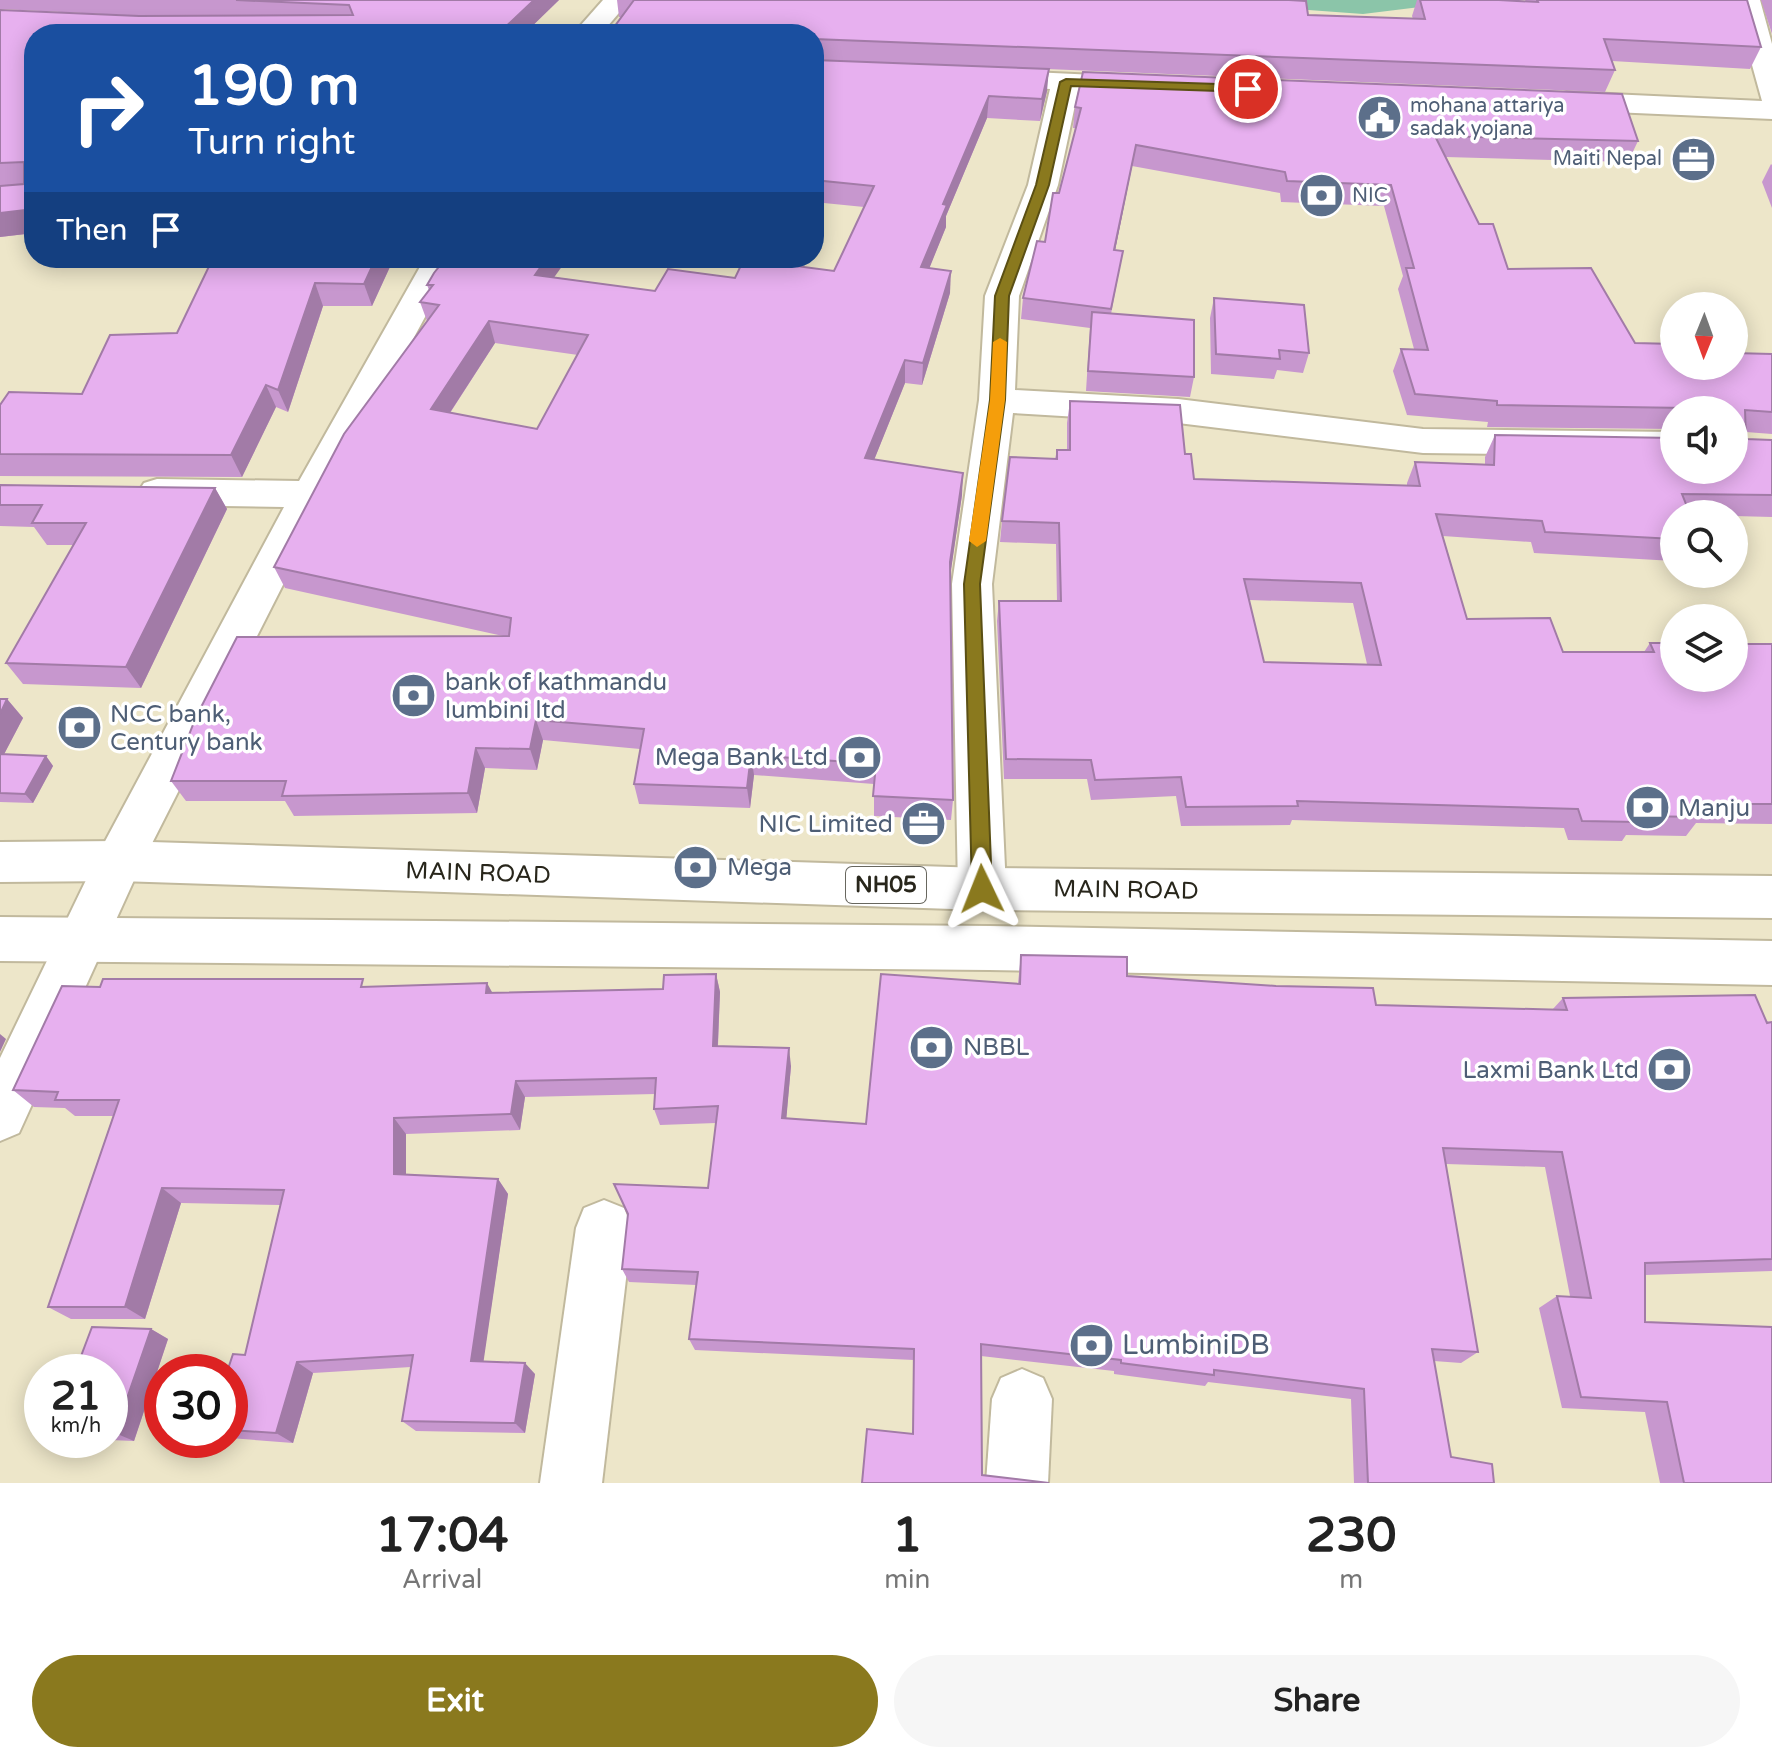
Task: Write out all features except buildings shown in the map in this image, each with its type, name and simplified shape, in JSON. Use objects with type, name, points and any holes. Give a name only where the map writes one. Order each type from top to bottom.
[{"type":"street","points":[[595,24],[617,0]]},
{"type":"street","points":[[1747,0],[1772,95]]},
{"type":"street","points":[[956,77],[1161,86]]},
{"type":"street","points":[[982,889],[972,584],[997,400],[1002,296],[1043,185],[1066,82]]},
{"type":"street","points":[[1539,99],[1772,110]]},
{"type":"street","points":[[0,1115],[119,861],[310,494],[435,268]]},
{"type":"street","points":[[997,400],[1178,411],[1423,441],[1660,444]]},
{"type":"street","points":[[126,492],[310,494]]},
{"type":"street","name":"MAIN ROAD","points":[[0,862],[119,861],[982,889],[1772,897]]},
{"type":"street","points":[[0,939],[1005,948],[1772,963]]},
{"type":"street","points":[[571,1483],[604,1228]]},
{"type":"street","points":[[1017,1483],[1022,1399]]},
{"type":"green space","points":[[1295,0],[1477,0],[1363,14],[1295,9]]},
{"type":"slow traffic","points":[[977,541],[997,400],[1000,342]]},
{"type":"place","name":"mohana attariya sadak yojana","points":[[1379,117]]},
{"type":"place","name":"Maiti Nepal","points":[[1693,159]]},
{"type":"place","name":"NIC","points":[[1321,196]]},
{"type":"place","name":"bank of kathmandu lumbini ltd","points":[[414,696]]},
{"type":"place","name":"NCC bank, Century bank","points":[[79,728]]},
{"type":"place","name":"Mega Bank Ltd","points":[[859,757]]},
{"type":"place","name":"Manju","points":[[1647,808]]},
{"type":"place","name":"NIC Limited","points":[[924,824]]},
{"type":"place","name":"Mega","points":[[696,867]]},
{"type":"place","name":"NBBL","points":[[932,1047]]},
{"type":"place","name":"Laxmi Bank Ltd","points":[[1670,1070]]},
{"type":"place","name":"LumbiniDB","points":[[1091,1345]]},
{"type":"route","points":[[982,889],[972,584],[997,400],[1002,296],[1043,185],[1066,82],[1248,89]]}]
